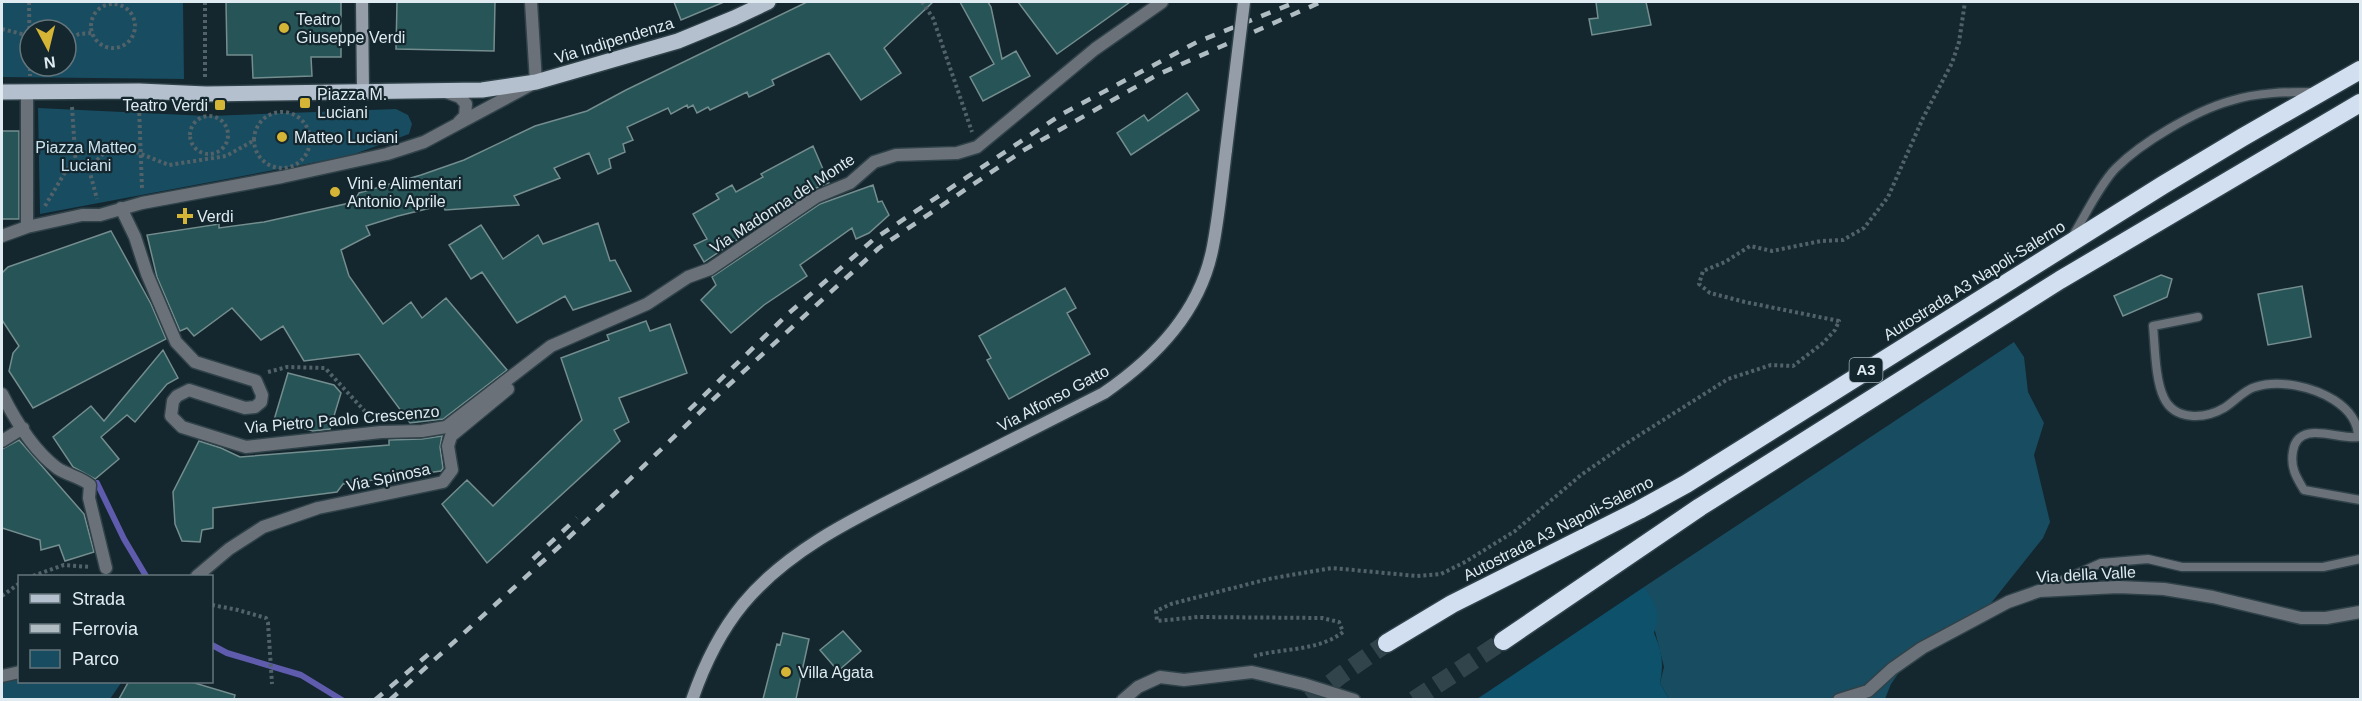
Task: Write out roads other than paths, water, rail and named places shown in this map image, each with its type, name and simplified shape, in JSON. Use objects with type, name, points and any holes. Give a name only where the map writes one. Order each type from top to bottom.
[{"type":"highway","name":"Autostrada A3 Napoli-Salerno","points":[[1387,643],[1452,604],[1686,484],[2068,244],[2243,137],[2361,70]]},
{"type":"highway","name":"A3","points":[[1503,641],[1700,507],[2060,280],[2361,103]]},
{"type":"main road","points":[[362,2],[363,93]]},
{"type":"main road","name":"Via Indipendenza","points":[[536,82],[678,41],[768,2]]},
{"type":"main road","name":"Via Alfonso Gatto","points":[[692,699],[721,635],[744,603],[772,575],[808,548],[856,518],[1104,393],[1135,371],[1157,351],[1181,321],[1201,286],[1213,248],[1244,2]]},
{"type":"main road","points":[[2,92],[363,93],[482,90],[536,82]]},
{"type":"street","points":[[2,236],[27,227],[82,215],[100,215],[142,203],[282,177],[387,154],[424,142],[536,82],[531,2]]},
{"type":"street","name":"Via Madonna del Monte","points":[[534,360],[551,346],[647,304],[688,277],[710,269],[816,197],[850,183],[874,162],[896,155],[957,153],[977,147],[1095,49],[1162,2]]},
{"type":"street","points":[[442,91],[460,97],[466,104],[465,116],[457,124]]},
{"type":"street","points":[[27,227],[28,92]]},
{"type":"street","name":"Via Pietro Paolo Crescenzo","points":[[121,208],[176,342],[195,362],[256,381],[262,395],[261,402],[255,407],[245,408],[189,390],[177,396],[171,408],[171,416],[182,427],[246,447],[446,427],[534,360]]},
{"type":"street","name":"Via Spinosa","points":[[198,575],[229,549],[263,527],[318,508],[443,482],[452,470],[448,446],[451,436],[528,373],[534,360]]},
{"type":"street","points":[[2,394],[23,428],[47,459],[60,470],[90,485],[89,498],[106,568]]},
{"type":"street","points":[[2,441],[23,428]]},
{"type":"street","name":"Via della Valle","points":[[1839,699],[1868,691],[1892,669],[1922,648],[2008,602],[2039,591],[2118,587],[2164,589],[2213,597],[2301,618],[2326,618],[2361,612]]},
{"type":"street","points":[[2,676],[18,672]]},
{"type":"street","points":[[1123,699],[1138,687],[1160,677],[1184,680],[1252,672],[1354,699]]},
{"type":"lane","points":[[2068,244],[2115,169],[2147,143],[2184,121],[2229,101],[2276,92],[2322,92]]},
{"type":"lane","points":[[2198,317],[2153,326],[2163,398],[2173,411],[2185,415],[2205,416],[2223,409],[2253,387],[2272,385],[2314,389],[2342,405],[2355,420],[2358,437],[2309,433],[2299,438],[2291,458],[2294,474],[2304,490],[2361,501]]},
{"type":"lane","points":[[2039,591],[2101,563],[2148,559],[2182,567],[2323,567],[2361,559]]},
{"type":"waterway","points":[[97,483],[124,539],[145,575]]},
{"type":"waterway","points":[[213,646],[227,653],[301,675],[342,700]]},
{"type":"tunnel","points":[[1414,700],[1503,641]]},
{"type":"tunnel","points":[[1310,700],[1387,643]]},
{"type":"railway","points":[[689,410],[789,313],[874,239],[1062,114],[1197,42],[1296,2]]},
{"type":"railway","points":[[390,700],[561,545],[720,393],[879,248],[1024,150],[1157,75],[1321,2]]},
{"type":"railway","points":[[533,559],[577,518]]},
{"type":"railway","points":[[375,700],[431,652]]},
{"type":"place","name":"Teatro Giuseppe Verdi","points":[[284,28]]},
{"type":"place","name":"Piazza M. Luciani","points":[[305,103]]},
{"type":"place","name":"Teatro Verdi","points":[[220,105]]},
{"type":"place","name":"Matteo Luciani","points":[[282,137]]},
{"type":"place","name":"Vini e Alimentari Antonio Aprile","points":[[335,192]]},
{"type":"place","name":"Verdi","points":[[185,216]]},
{"type":"place","name":"Villa Agata","points":[[786,672]]},
{"type":"park label","name":"Piazza Matteo Luciani","points":[[86,156]]}]
